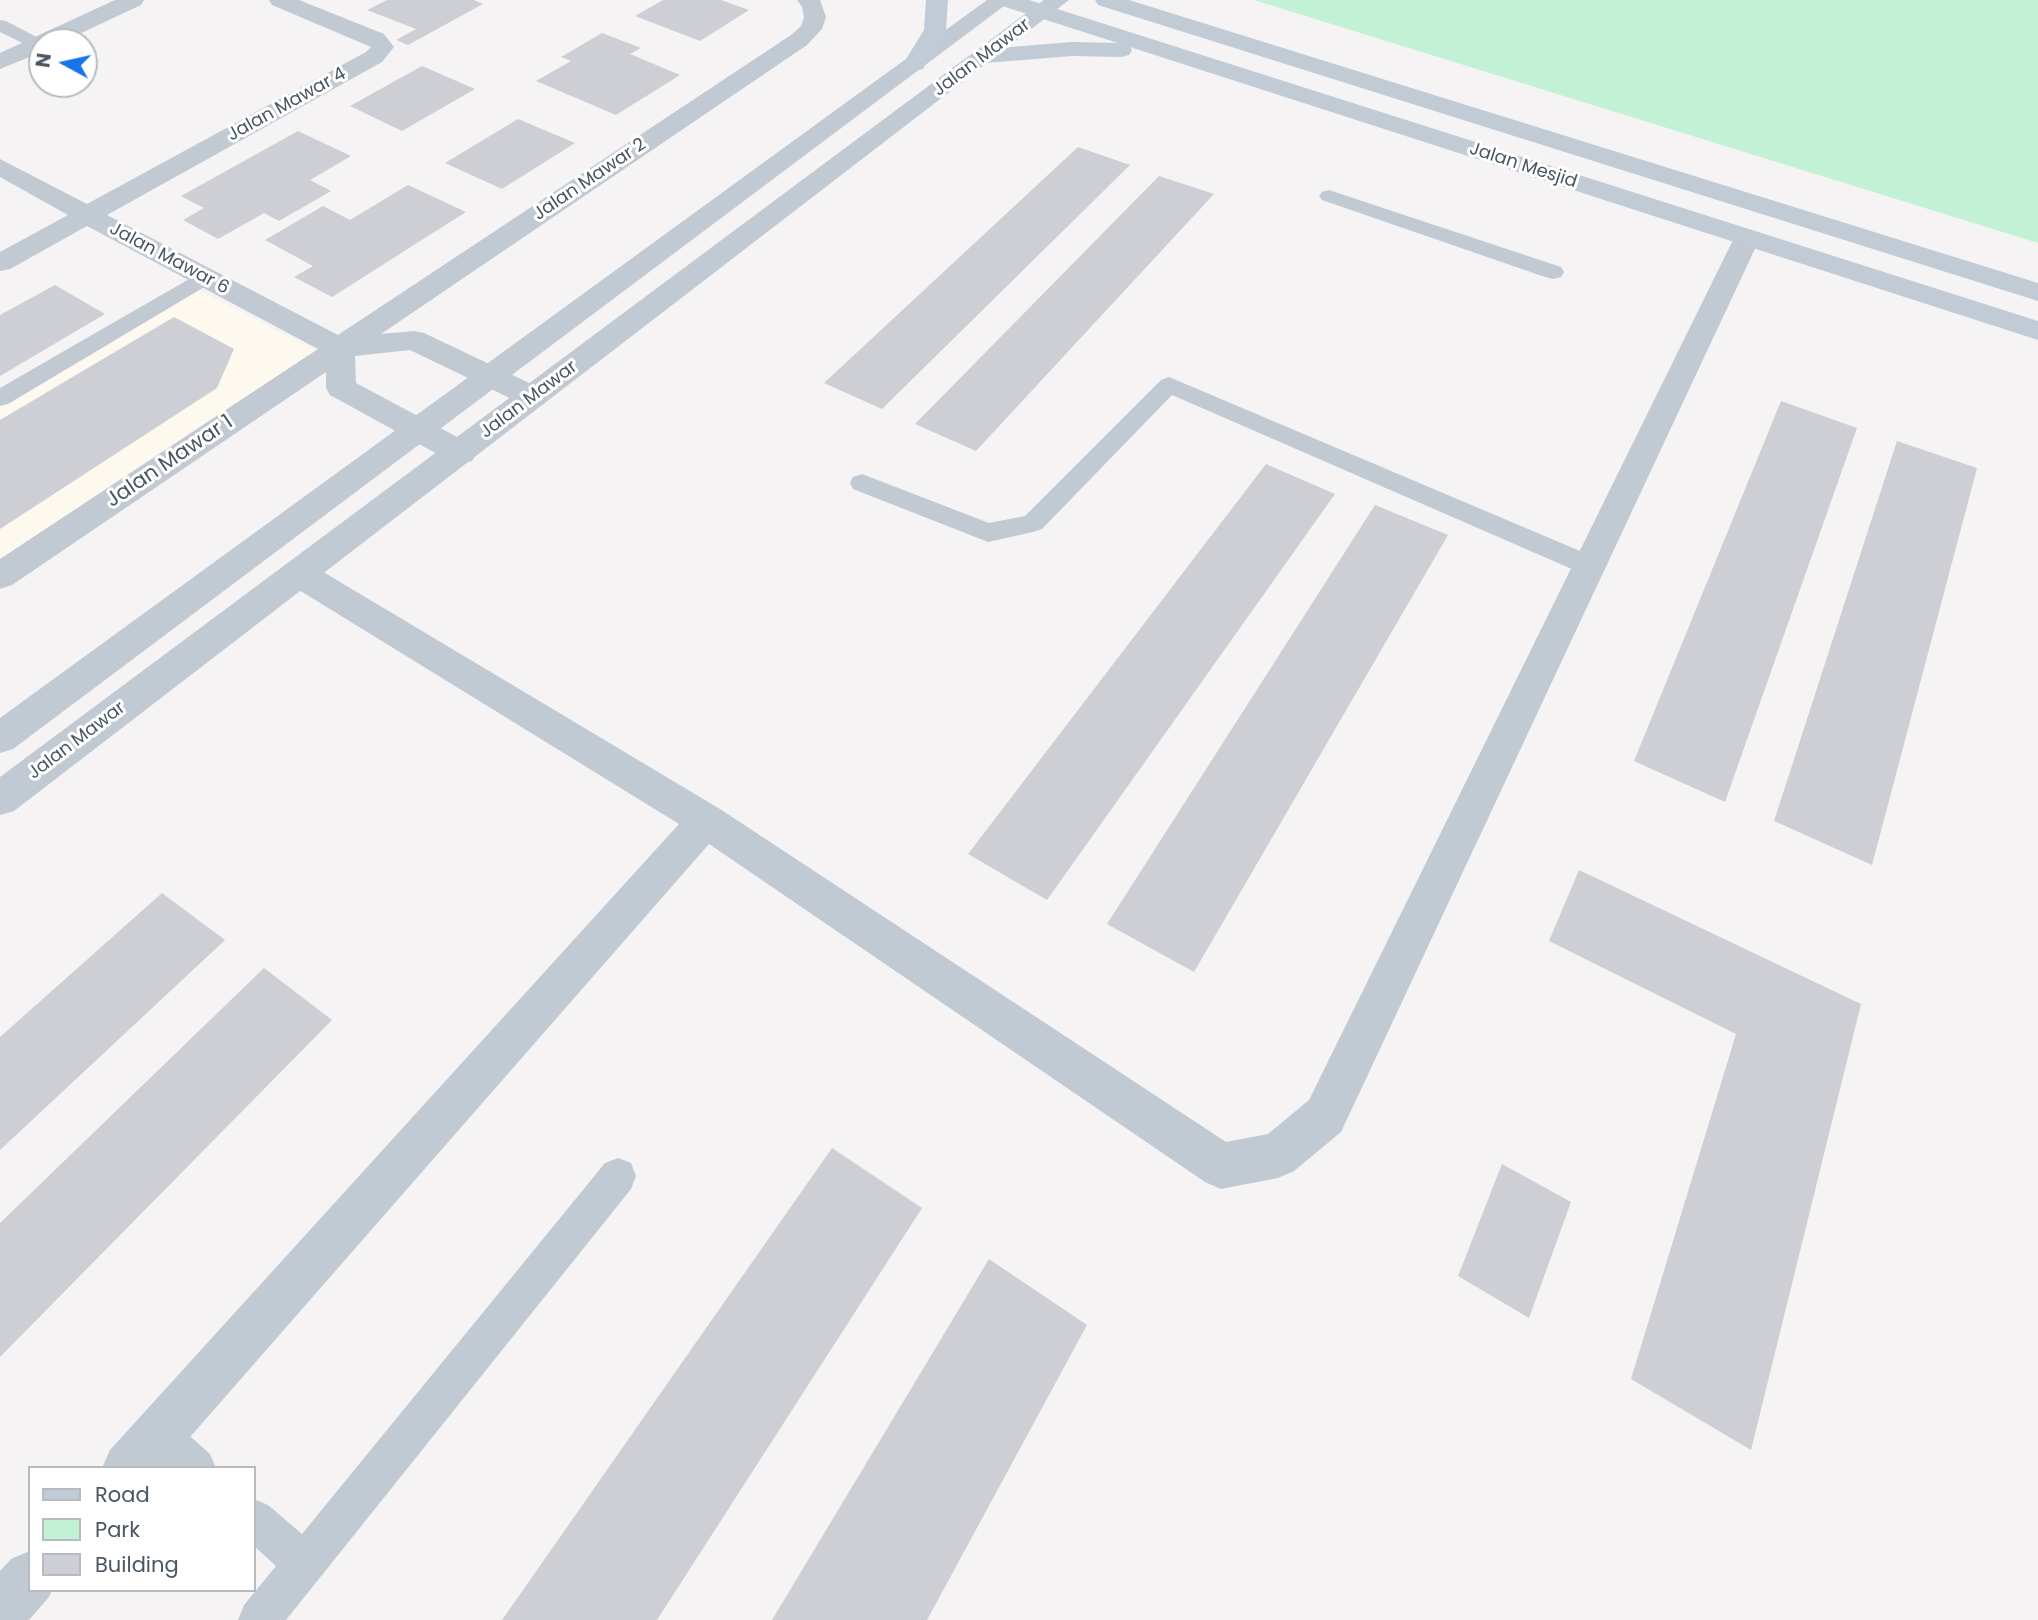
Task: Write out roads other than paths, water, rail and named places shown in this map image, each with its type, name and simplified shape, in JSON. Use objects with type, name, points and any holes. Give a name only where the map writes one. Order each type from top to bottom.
[{"type":"main road","points":[[915,64],[935,30],[937,0]]},
{"type":"main road","name":"Jalan Mesjid","points":[[1007,0],[1051,6],[1166,51],[2038,331]]},
{"type":"main road","name":"Jalan Mesjid","points":[[1106,0],[2038,292]]},
{"type":"main road","points":[[1150,0],[1178,20],[1224,37]]},
{"type":"main road","points":[[985,56],[1072,48],[1166,51]]},
{"type":"street","points":[[74,28],[133,0]]},
{"type":"street","name":"Jalan Mawar 4","points":[[87,215],[374,57],[383,47],[376,38],[280,0]]},
{"type":"street","name":"Jalan Mawar 2","points":[[340,348],[799,40],[811,29],[815,17],[813,5],[808,0]]},
{"type":"street","name":"Jalan Mawar","points":[[0,738],[1001,0]]},
{"type":"street","name":"Jalan Mawar","points":[[0,799],[1051,6]]},
{"type":"street","points":[[0,62],[28,49]]},
{"type":"street","name":"Jalan Mawar 6","points":[[0,167],[203,278],[340,348]]},
{"type":"street","points":[[0,263],[87,215]]},
{"type":"street","points":[[298,573],[706,821],[1221,1166],[1278,1154],[1325,1116],[1747,238]]},
{"type":"street","points":[[461,453],[341,388],[340,348],[414,340],[533,397]]},
{"type":"street","name":"Jalan Mawar 1","points":[[0,576],[340,348]]},
{"type":"street","points":[[130,1466],[706,821]]},
{"type":"street","points":[[0,1611],[28,1580]]},
{"type":"lane","points":[[0,25],[28,37]]},
{"type":"lane","points":[[1329,196],[1553,272]]},
{"type":"lane","points":[[0,398],[203,278]]},
{"type":"lane","points":[[862,483],[988,533],[1033,523],[1169,386],[1590,566]]},
{"type":"lane","points":[[258,1620],[618,1176]]},
{"type":"lane","points":[[158,1434],[194,1466]]},
{"type":"lane","points":[[256,1521],[304,1563]]}]
